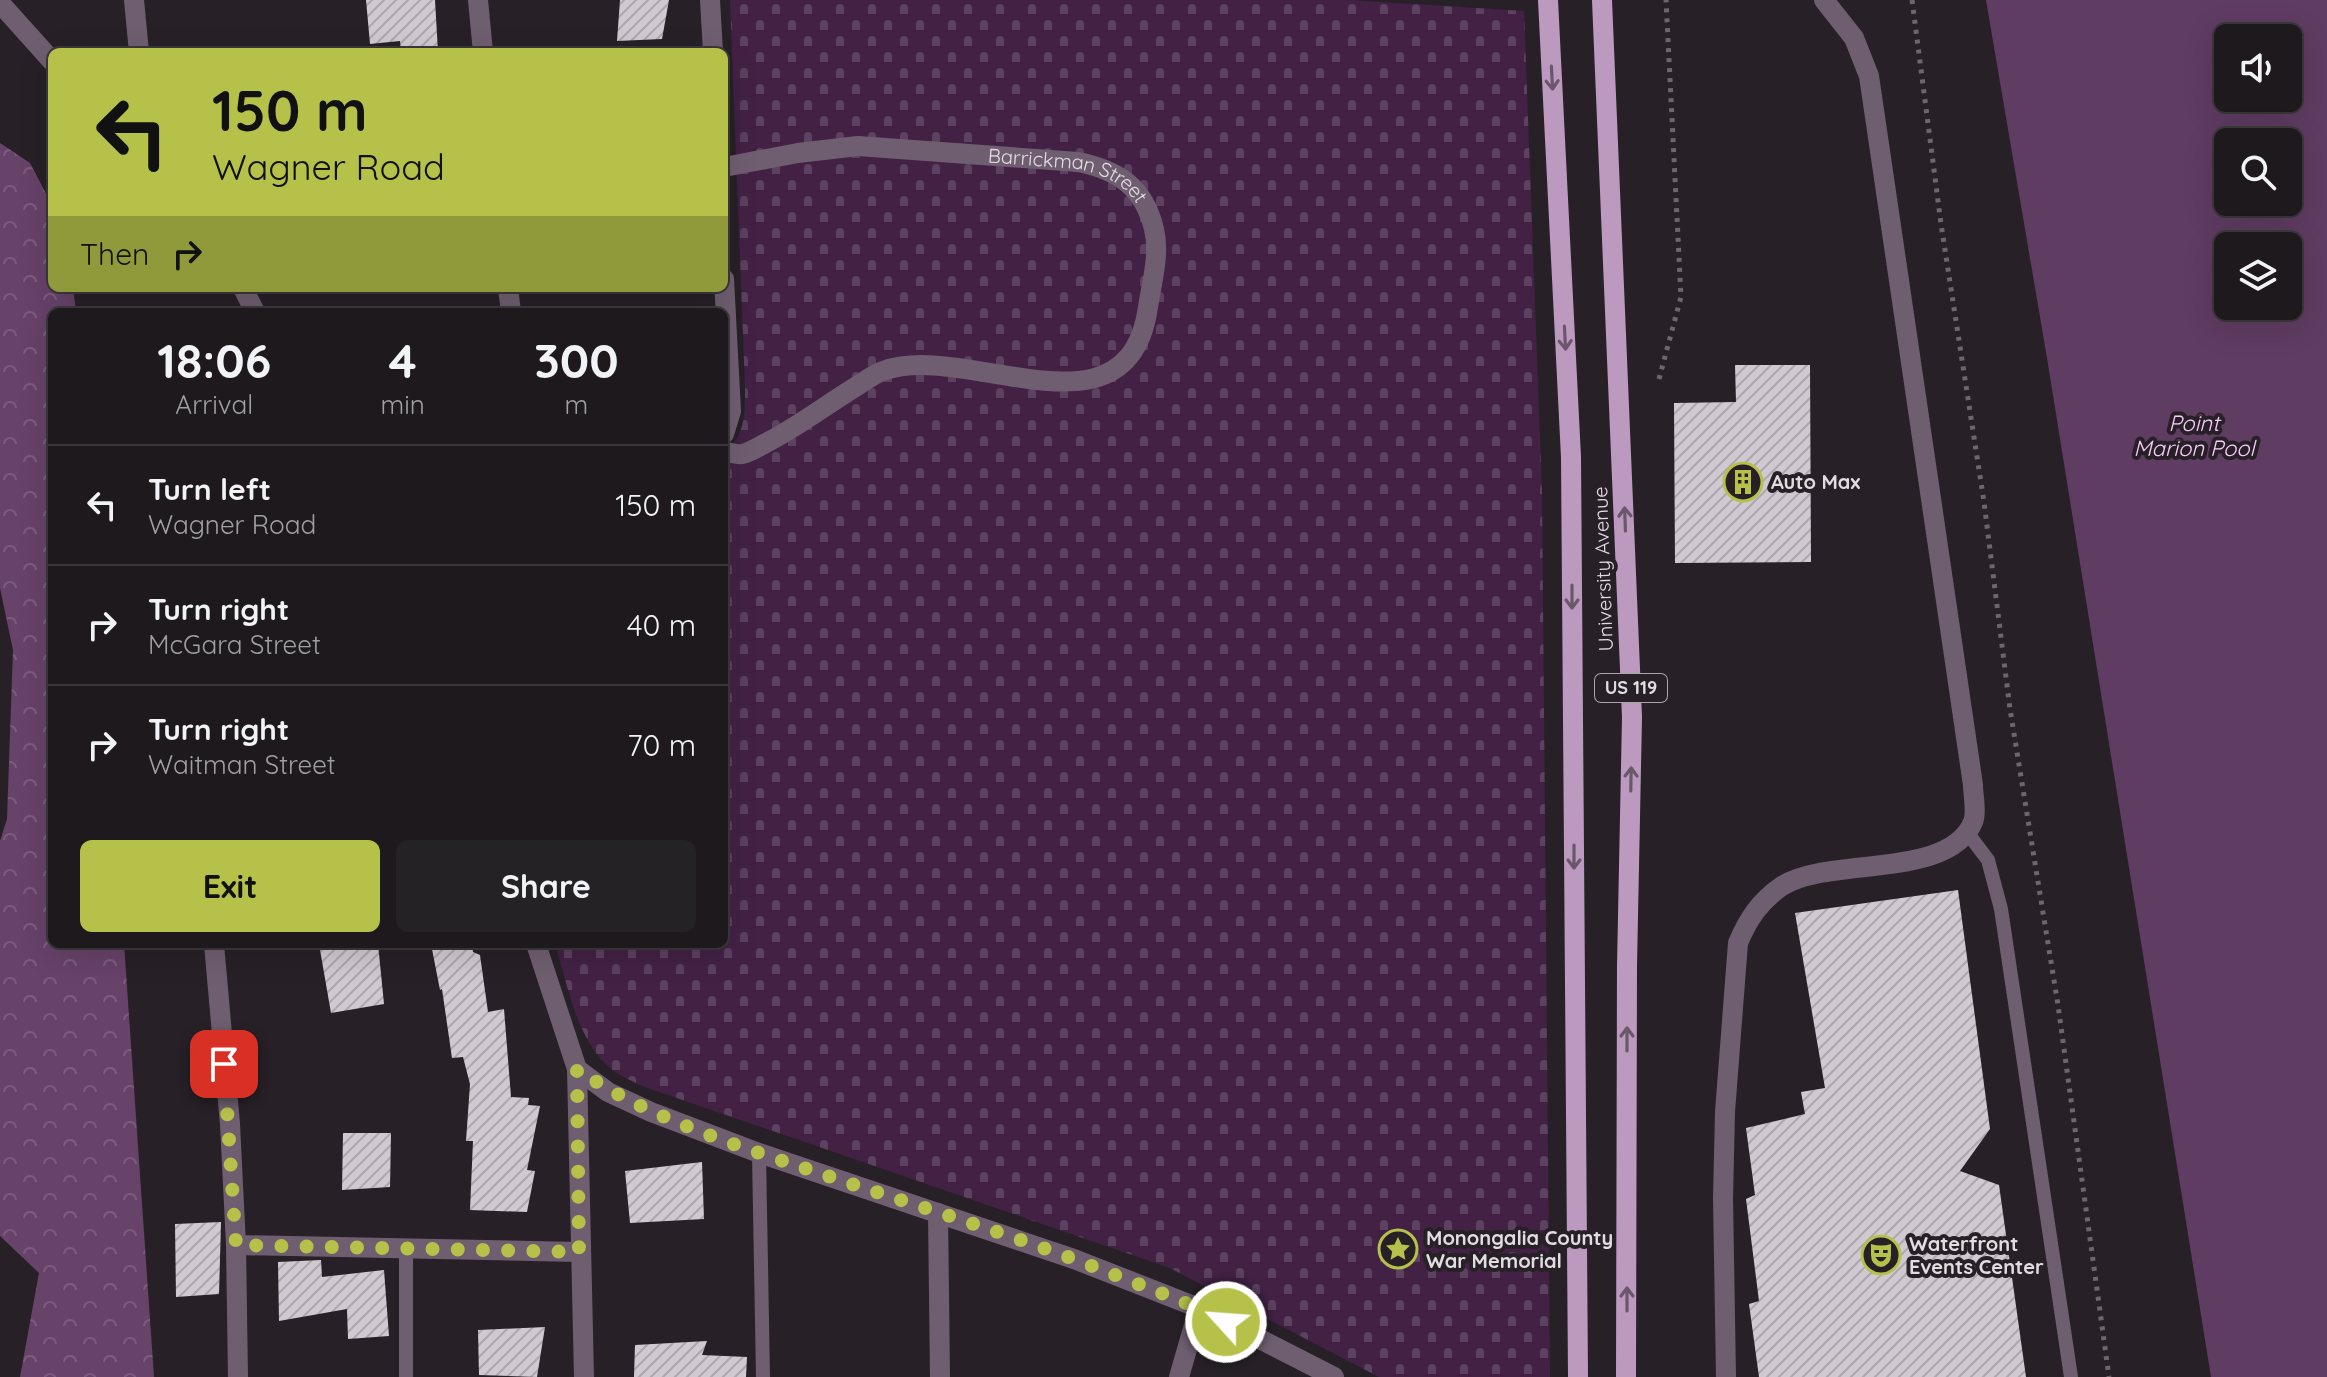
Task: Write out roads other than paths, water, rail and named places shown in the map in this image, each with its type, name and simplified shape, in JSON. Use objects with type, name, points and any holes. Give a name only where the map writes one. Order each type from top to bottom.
[{"type":"main road","name":"University Avenue","points":[[1548,0],[1571,457],[1578,1377]]},
{"type":"main road","name":"University Avenue","points":[[1602,0],[1632,717],[1627,966],[1626,1377]]},
{"type":"street","points":[[134,0],[139,48]]},
{"type":"street","points":[[478,0],[483,48]]},
{"type":"street","points":[[710,0],[713,48]]},
{"type":"street","points":[[1726,1377],[1725,1112],[1738,943],[1747,920],[1785,884],[1815,874],[1935,855],[1961,839],[1974,820],[1973,785],[1869,76],[1854,38],[1824,0]]},
{"type":"street","points":[[0,3],[48,57]]},
{"type":"street","name":"Barrickman Street","points":[[728,166],[858,146],[1078,162],[1103,167],[1129,181],[1152,220],[1157,243],[1146,325],[1132,353],[1105,377],[1074,383],[915,366],[883,370],[779,436],[743,454],[728,452]]},
{"type":"street","points":[[728,354],[731,411],[728,421]]},
{"type":"street","points":[[214,948],[230,1124],[238,1377]]},
{"type":"street","points":[[537,948],[577,1069],[584,1377]]},
{"type":"street","points":[[577,1069],[608,1092],[651,1112],[759,1153],[1074,1259],[1199,1308],[1334,1377]]},
{"type":"street","points":[[938,1213],[940,1377]]},
{"type":"street","points":[[236,1245],[579,1252]]},
{"type":"street","points":[[1179,1377],[1199,1308]]},
{"type":"lane","points":[[1966,831],[1988,860],[2001,909],[2071,1377]]},
{"type":"lane","points":[[759,1153],[763,1377]]},
{"type":"lane","points":[[406,1247],[406,1377]]},
{"type":"water","name":"Point Marion Pool","points":[[1986,0],[2327,0],[2327,1377],[2211,1377],[2047,358]]},
{"type":"place","name":"Auto Max","points":[[1743,482]]},
{"type":"place","name":"Monongalia County War Memorial","points":[[1398,1249]]},
{"type":"place","name":"Waterfront Events Center","points":[[1881,1255]]}]
